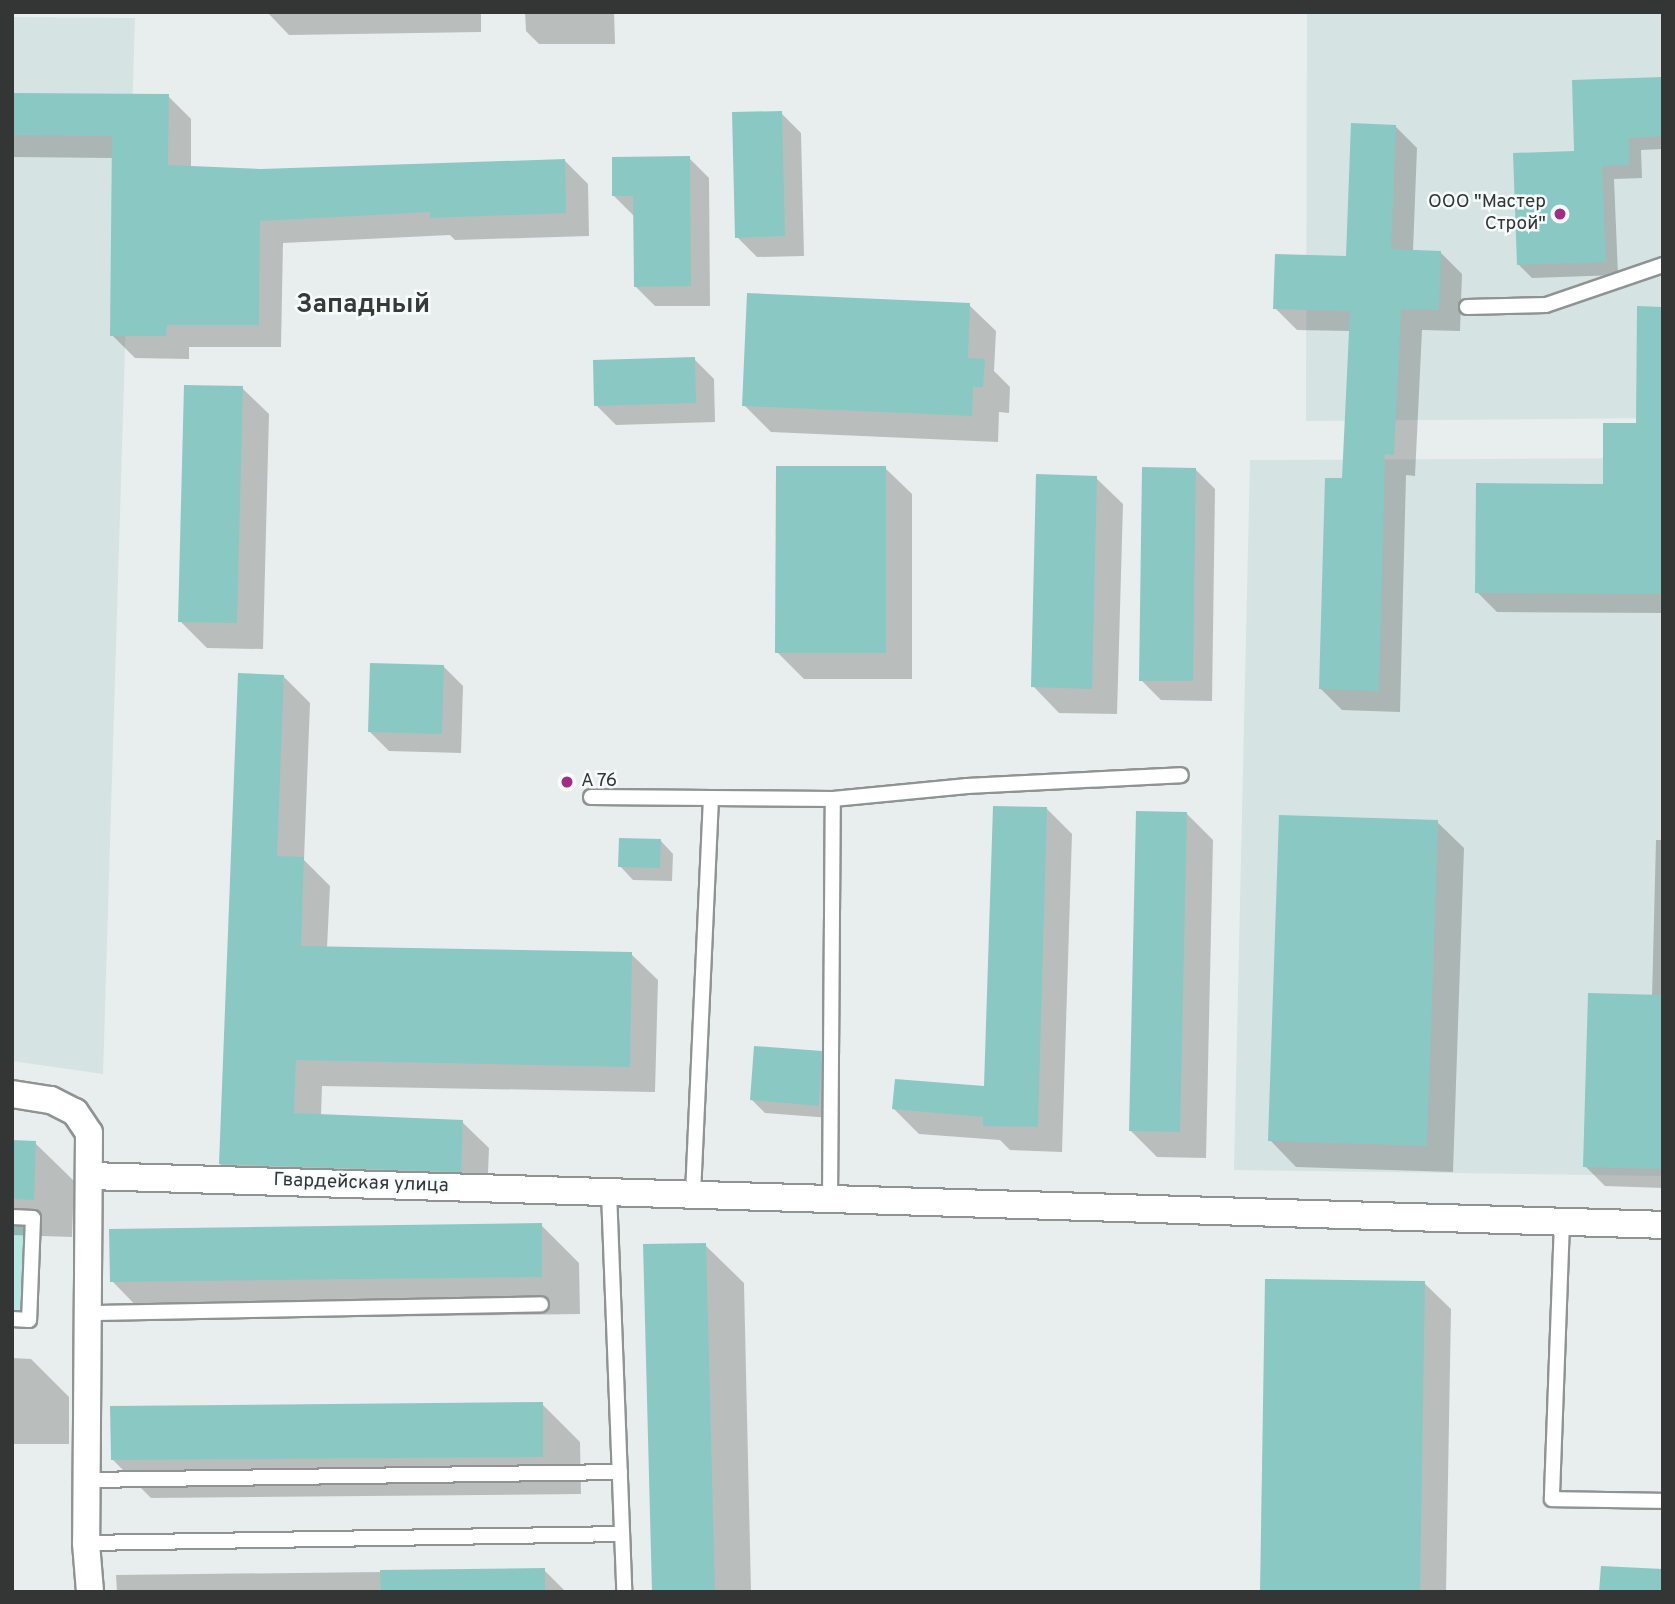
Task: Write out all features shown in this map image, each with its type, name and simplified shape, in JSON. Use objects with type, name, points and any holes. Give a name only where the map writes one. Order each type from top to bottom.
[{"type":"street","points":[[12,1094],[51,1100],[75,1112],[89,1133],[91,1313],[86,1543],[90,1592]]},
{"type":"street","name":"Гвардейская улица","points":[[90,1176],[1663,1225]]},
{"type":"lane","points":[[1467,307],[1546,305],[1663,265]]},
{"type":"lane","points":[[591,797],[833,799],[967,786],[1181,775]]},
{"type":"lane","points":[[693,1194],[712,799]]},
{"type":"lane","points":[[830,1201],[833,799]]},
{"type":"lane","points":[[609,1192],[624,1591]]},
{"type":"lane","points":[[12,1217],[33,1218],[29,1320],[12,1319]]},
{"type":"lane","points":[[1562,1222],[1552,1499],[1663,1501]]},
{"type":"lane","points":[[91,1313],[541,1304]]},
{"type":"lane","points":[[88,1480],[620,1472]]},
{"type":"lane","points":[[86,1543],[622,1534]]},
{"type":"shaded area","points":[[1307,12],[1663,12],[1663,418],[1306,421]]},
{"type":"shaded area","points":[[12,17],[135,18],[103,1074],[12,1061]]},
{"type":"shaded area","points":[[1663,458],[1663,1176],[1234,1170],[1250,460]]},
{"type":"shaded area","points":[[12,1217],[33,1218],[29,1320],[12,1319]]},
{"type":"building","name":"ООО \"Мастер Строй\"","points":[[1663,77],[1663,136],[1629,138],[1629,165],[1602,166],[1606,262],[1517,265],[1513,153],[1574,151],[1572,80]]},
{"type":"building","points":[[12,93],[169,94],[168,165],[261,169],[565,159],[566,213],[430,218],[430,212],[260,221],[259,325],[167,325],[166,336],[110,336],[112,136],[12,135]]},
{"type":"building","points":[[782,111],[785,236],[735,238],[732,112]]},
{"type":"building","points":[[1351,123],[1396,125],[1391,249],[1441,251],[1439,310],[1401,309],[1394,455],[1385,454],[1379,691],[1319,689],[1325,478],[1342,478],[1350,311],[1273,309],[1275,254],[1346,256]]},
{"type":"building","points":[[690,156],[691,286],[634,287],[633,196],[612,196],[612,157]]},
{"type":"building","points":[[747,293],[970,303],[968,358],[985,359],[983,387],[973,387],[972,416],[742,406]]},
{"type":"building","points":[[1637,306],[1663,307],[1663,594],[1475,593],[1476,483],[1603,484],[1603,423],[1636,423]]},
{"type":"building","points":[[695,357],[696,403],[594,406],[593,360]]},
{"type":"building","points":[[184,385],[243,386],[237,623],[178,622]]},
{"type":"building","points":[[776,466],[886,466],[886,653],[775,653]]},
{"type":"building","points":[[1142,467],[1196,468],[1193,681],[1139,681]]},
{"type":"building","points":[[1036,474],[1097,476],[1092,689],[1031,687]]},
{"type":"building","points":[[370,663],[444,665],[442,734],[368,732]]},
{"type":"building","points":[[238,673],[284,675],[277,856],[304,857],[301,946],[632,952],[630,1067],[296,1060],[294,1113],[463,1120],[461,1172],[219,1164]]},
{"type":"building","points":[[993,806],[1047,807],[1038,1127],[983,1126],[983,1117],[892,1109],[895,1079],[984,1086]]},
{"type":"building","points":[[1136,811],[1187,812],[1180,1132],[1129,1131]]},
{"type":"building","points":[[1279,815],[1438,820],[1427,1146],[1268,1141]]},
{"type":"building","points":[[619,838],[661,839],[660,868],[618,867]]},
{"type":"building","points":[[1588,993],[1663,995],[1663,1169],[1583,1167]]},
{"type":"building","points":[[754,1046],[822,1051],[819,1106],[750,1100]]},
{"type":"building","points":[[12,1140],[36,1141],[34,1200],[12,1199]]},
{"type":"building","points":[[542,1223],[542,1277],[110,1282],[109,1229]]},
{"type":"building","points":[[706,1243],[715,1592],[652,1592],[643,1244]]},
{"type":"building","points":[[1265,1279],[1425,1281],[1420,1592],[1260,1592]]},
{"type":"building","points":[[543,1402],[543,1457],[111,1460],[110,1406]]},
{"type":"building","points":[[1601,1566],[1663,1569],[1663,1592],[1599,1592]]},
{"type":"building","points":[[545,1568],[545,1592],[381,1592],[380,1570]]},
{"type":"place","name":"ООО \"Мастер Строй\"","points":[[1560,214]]},
{"type":"place","name":"А 76","points":[[567,782]]},
{"type":"district","name":"Западный","points":[[363,306]]}]
